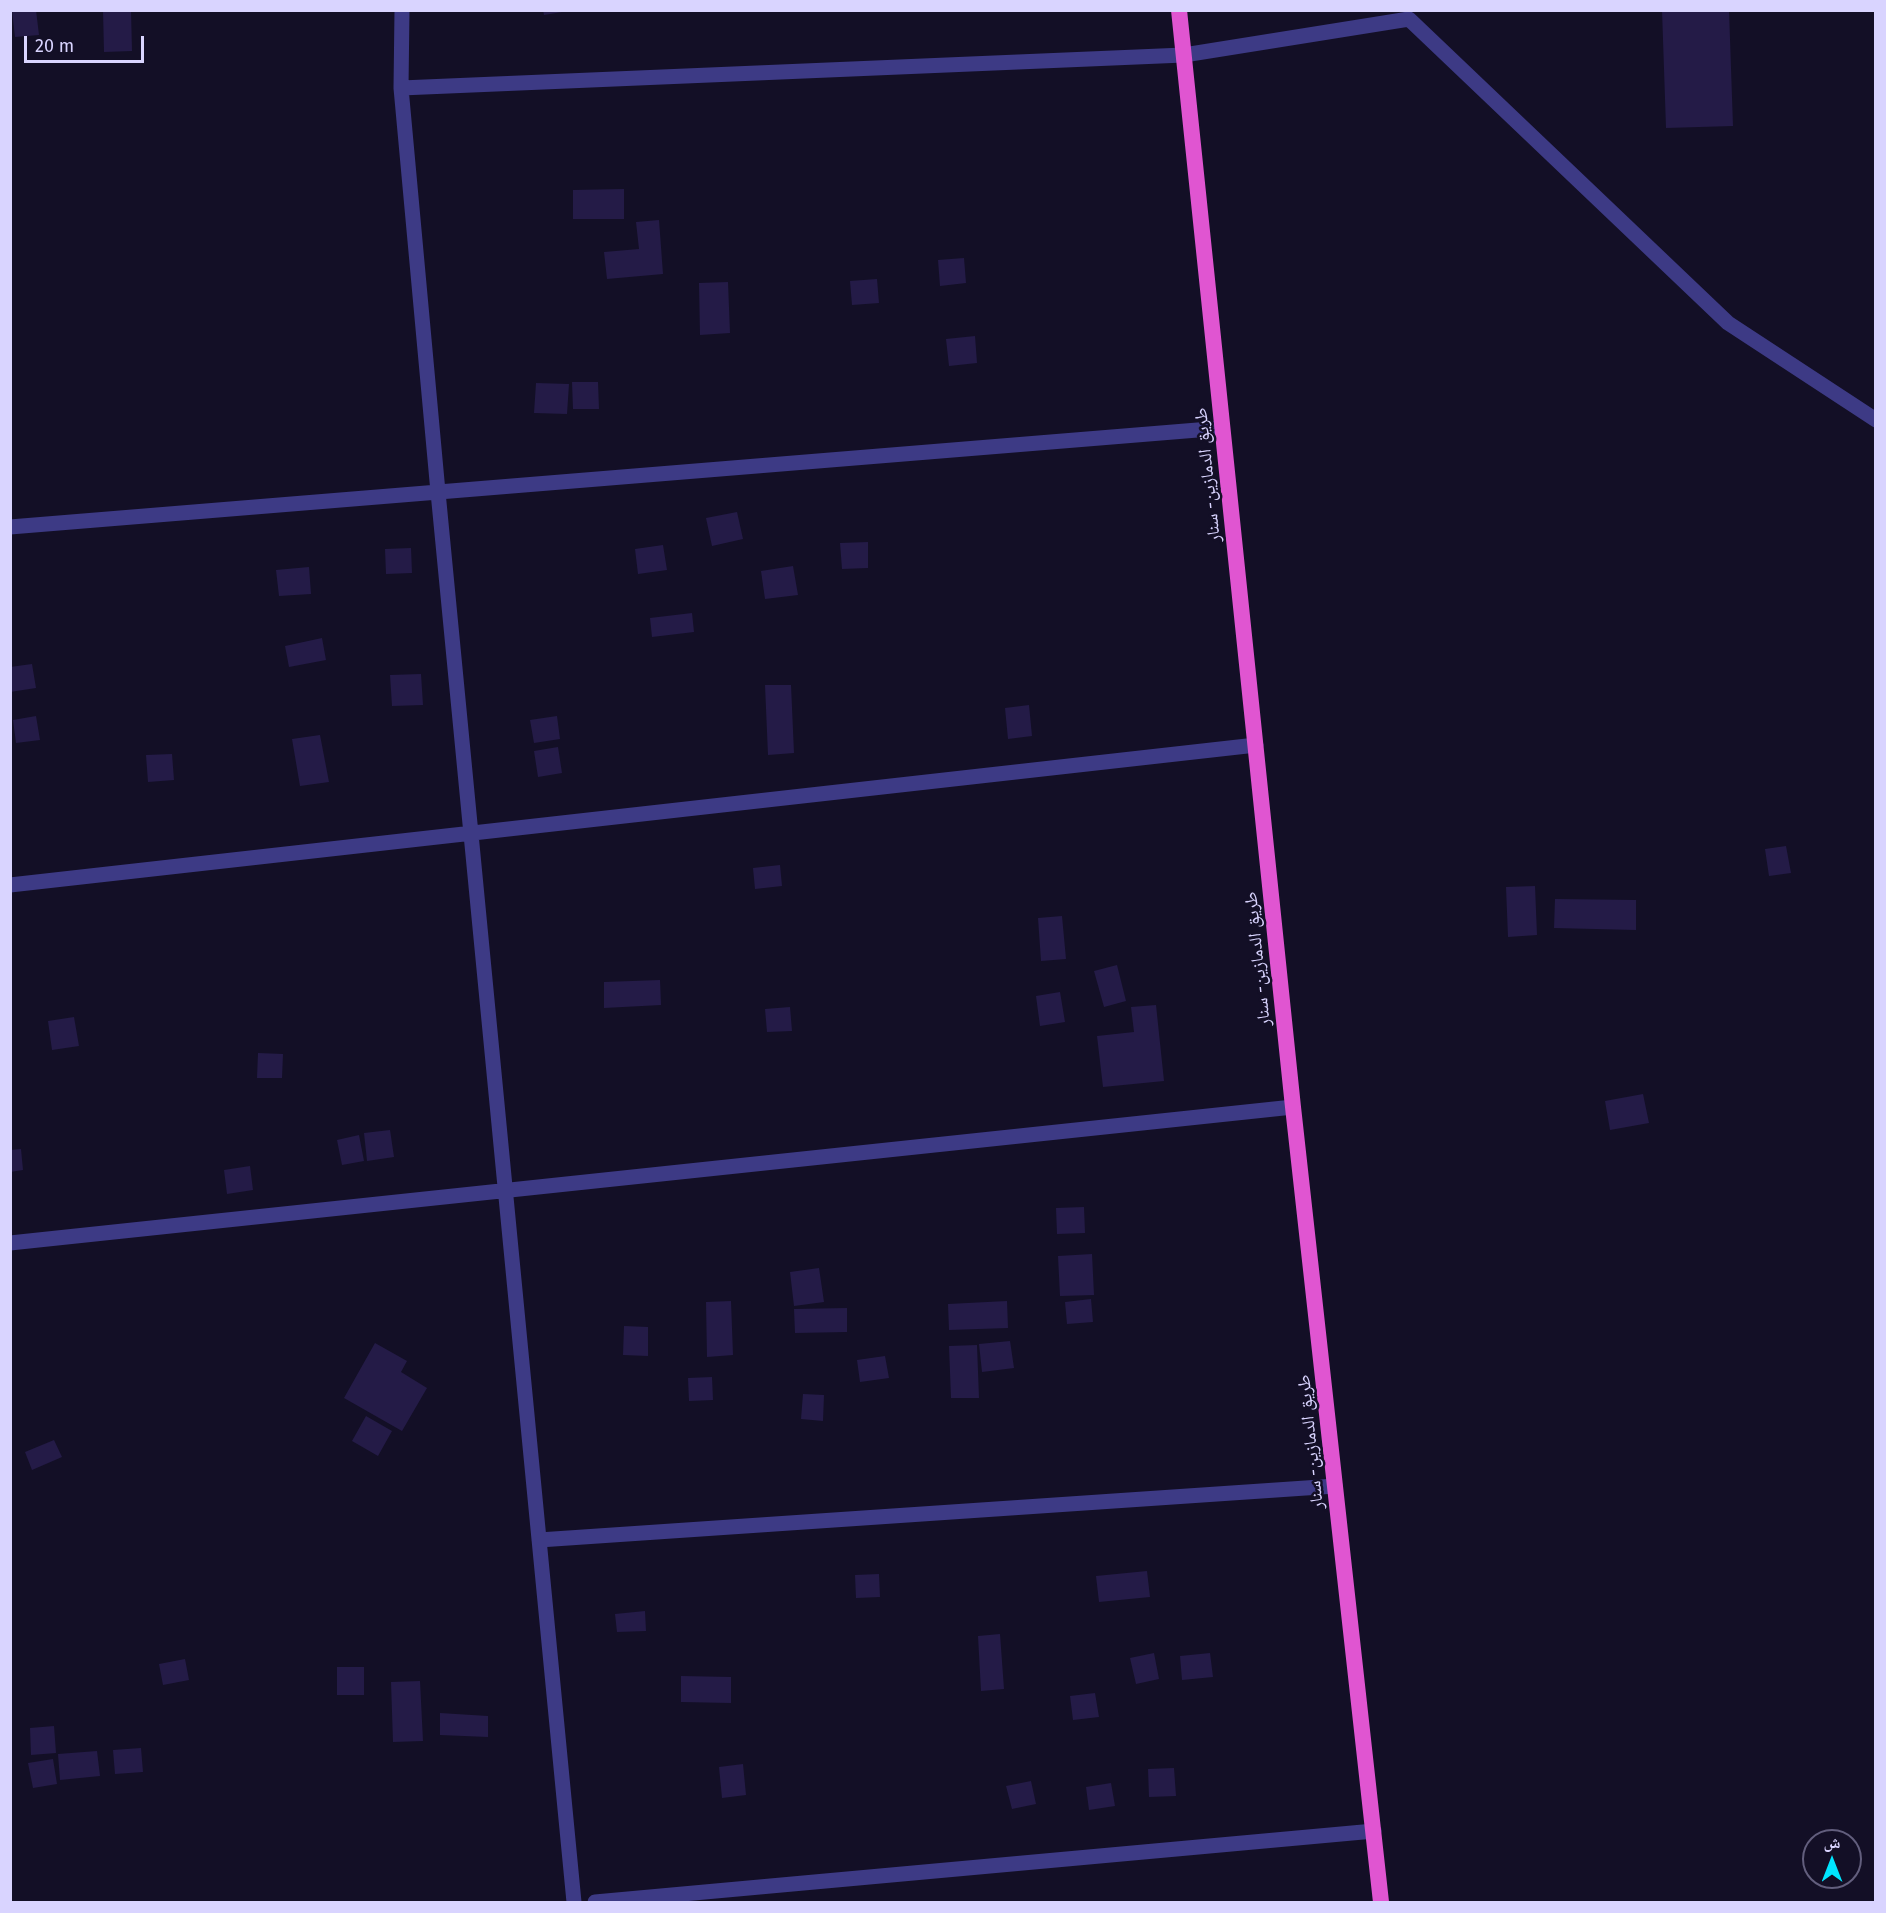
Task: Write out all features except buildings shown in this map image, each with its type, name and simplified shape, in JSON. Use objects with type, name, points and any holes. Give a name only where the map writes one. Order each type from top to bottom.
[{"type":"highway","name":"طريق الدمازين- سنار","points":[[1179,10],[1293,1107],[1381,1902]]},
{"type":"street","points":[[402,10],[401,88],[574,1902]]},
{"type":"street","points":[[401,88],[1184,55],[1408,19],[1728,323],[1875,420]]},
{"type":"street","points":[[10,527],[1222,428]]},
{"type":"street","points":[[10,885],[1256,745]]},
{"type":"street","points":[[10,1244],[1293,1107]]},
{"type":"street","points":[[539,1540],[1335,1486]]},
{"type":"street","points":[[595,1902],[1374,1831]]}]
